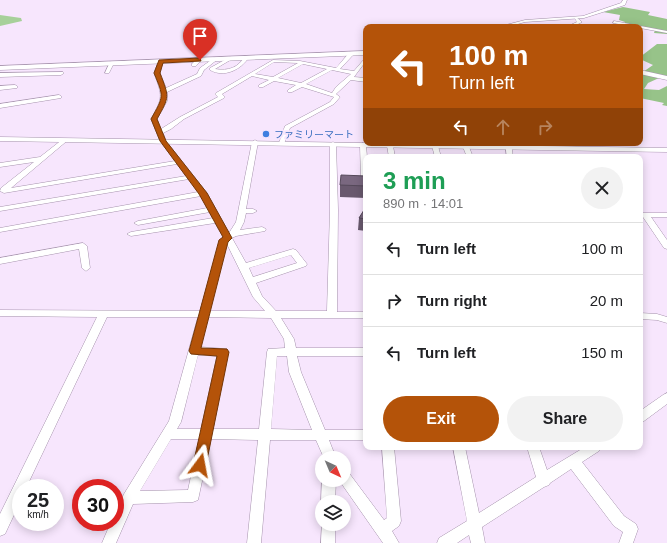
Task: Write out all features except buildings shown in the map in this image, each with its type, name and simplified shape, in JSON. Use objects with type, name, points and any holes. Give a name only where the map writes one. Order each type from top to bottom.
[{"type":"street","points":[[512,24],[526,21],[575,18],[623,4],[625,0]]},
{"type":"street","points":[[575,18],[580,22],[575,24]]},
{"type":"street","points":[[614,22],[624,24]]},
{"type":"street","points":[[643,28],[666,34]]},
{"type":"street","points":[[290,91],[334,69],[351,55],[350,52]]},
{"type":"street","points":[[161,137],[169,128],[182,118],[222,97],[218,94],[271,59],[350,52],[363,53]]},
{"type":"street","points":[[230,58],[212,70],[229,72],[244,63],[246,57]]},
{"type":"street","points":[[0,68],[246,57],[302,63],[355,73]]},
{"type":"street","points":[[164,91],[199,75],[202,69],[216,59]]},
{"type":"street","points":[[194,65],[200,60]]},
{"type":"street","points":[[161,61],[157,73],[164,91],[164,101],[154,119],[161,137],[203,193],[218,220],[231,236],[258,296],[274,314],[288,339],[292,352],[295,372],[327,451]]},
{"type":"street","points":[[333,95],[338,88],[355,73],[363,62]]},
{"type":"street","points":[[261,86],[302,63]]},
{"type":"street","points":[[107,72],[112,64]]},
{"type":"street","points":[[0,75],[10,68]]},
{"type":"street","points":[[0,75],[61,73]]},
{"type":"street","points":[[643,73],[667,78]]},
{"type":"street","points":[[10,81],[16,74]]},
{"type":"street","points":[[250,74],[302,85],[337,97],[332,103],[287,127],[282,143]]},
{"type":"street","points":[[350,78],[363,80]]},
{"type":"street","points":[[0,88],[15,87]]},
{"type":"street","points":[[0,106],[59,97]]},
{"type":"street","points":[[0,139],[65,140],[161,137],[254,142],[363,145]]},
{"type":"street","points":[[1,189],[15,182],[65,140]]},
{"type":"street","points":[[231,236],[240,222],[243,211],[254,142]]},
{"type":"street","points":[[332,315],[334,210],[333,144]]},
{"type":"street","points":[[391,154],[390,146],[544,146],[667,150]]},
{"type":"street","points":[[435,146],[437,154]]},
{"type":"street","points":[[466,147],[469,154]]},
{"type":"street","points":[[0,165],[43,159]]},
{"type":"street","points":[[1,189],[179,162]]},
{"type":"street","points":[[0,209],[191,177]]},
{"type":"street","points":[[68,180],[69,197]]},
{"type":"street","points":[[0,230],[203,193]]},
{"type":"street","points":[[138,223],[212,209]]},
{"type":"street","points":[[243,211],[253,211]]},
{"type":"street","points":[[643,215],[667,214]]},
{"type":"street","points":[[643,215],[667,246]]},
{"type":"street","points":[[131,234],[218,220]]},
{"type":"street","points":[[109,543],[129,498],[175,422],[224,240],[231,236],[262,229]]},
{"type":"street","points":[[0,261],[83,246],[86,268]]},
{"type":"street","points":[[244,267],[293,252],[303,264],[251,281]]},
{"type":"street","points":[[0,313],[363,315]]},
{"type":"street","points":[[0,529],[103,314]]},
{"type":"street","points":[[643,316],[657,317],[667,320]]},
{"type":"street","points":[[129,498],[192,496],[207,434],[223,352],[194,351]]},
{"type":"street","points":[[254,543],[272,352],[363,352]]},
{"type":"street","points":[[643,416],[667,398]]},
{"type":"street","points":[[169,434],[363,435]]},
{"type":"street","points":[[383,530],[394,521],[388,450]]},
{"type":"street","points":[[460,450],[478,543]]},
{"type":"street","points":[[534,450],[544,480]]},
{"type":"street","points":[[444,543],[590,450]]},
{"type":"street","points":[[574,461],[619,522],[630,529],[626,543]]},
{"type":"street","points":[[351,487],[392,543]]},
{"type":"street","points":[[328,531],[328,543]]},
{"type":"green space","points":[[623,7],[650,12],[648,15],[667,19],[667,34],[654,33],[655,30],[643,28],[643,24],[624,24],[625,22],[619,20],[620,15],[603,12]]},
{"type":"green space","points":[[0,15],[21,18],[22,21],[0,26]]},
{"type":"green space","points":[[657,44],[667,44],[667,77],[643,72],[653,65],[643,60],[643,55]]},
{"type":"green space","points":[[643,74],[659,78],[648,83],[644,89],[659,90],[667,86],[667,106],[662,105],[664,103],[643,99]]},
{"type":"place","name":"ファミリーマート","points":[[266,134]]},
{"type":"route","points":[[200,60],[161,61],[157,73],[164,91],[164,101],[154,119],[163,141],[203,193],[228,238],[224,240],[194,351],[223,352],[200,465]]}]
